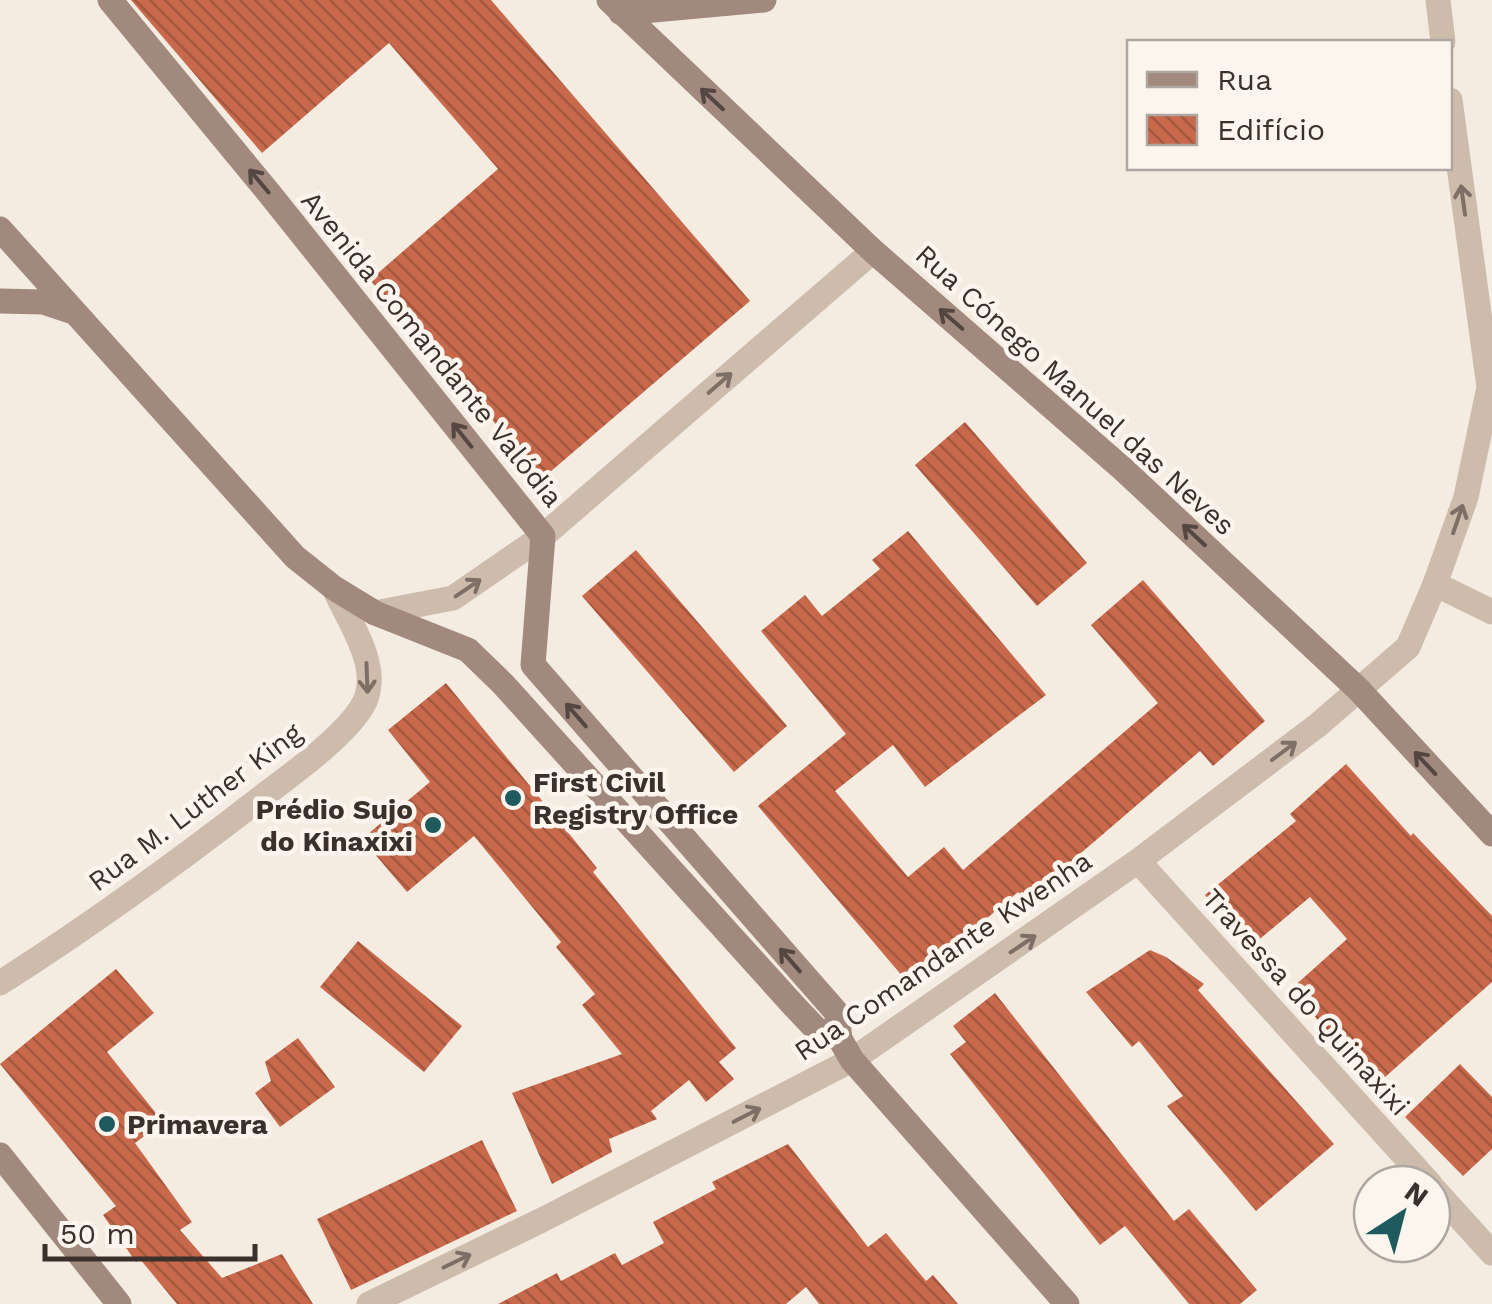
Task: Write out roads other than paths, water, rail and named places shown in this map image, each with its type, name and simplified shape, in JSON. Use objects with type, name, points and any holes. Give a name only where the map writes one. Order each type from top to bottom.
[{"type":"main road","name":"Avenida Comandante Valódia","points":[[110,0],[543,536],[533,665],[838,1013],[846,1050]]},
{"type":"main road","points":[[615,7],[764,0]]},
{"type":"main road","name":"Rua Cónego Manuel das Neves","points":[[615,7],[873,251],[1124,470],[1359,690],[1492,834]]},
{"type":"main road","name":"Avenida Comandante Valódia","points":[[0,229],[295,557],[334,588],[375,613],[468,650],[503,684],[816,1029],[846,1050],[1067,1304]]},
{"type":"main road","points":[[0,301],[43,302],[76,313]]},
{"type":"main road","points":[[0,1155],[119,1304]]},
{"type":"street","points":[[1438,0],[1443,40]]},
{"type":"street","name":"Rua Comandante Kwenha","points":[[369,1304],[544,1219],[846,1050],[1068,913],[1359,690],[1408,646],[1466,496],[1490,387],[1452,114]]},
{"type":"street","points":[[375,613],[454,598],[543,536],[873,251]]},
{"type":"street","points":[[1435,584],[1492,612]]},
{"type":"street","name":"Rua M. Luther King","points":[[0,983],[185,857],[318,754],[353,717],[367,697],[369,667],[334,588]]},
{"type":"street","name":"Travessa do Quinaxixi","points":[[1138,861],[1412,1164]]},
{"type":"street","name":"Travessa do Quinaxixi","points":[[1452,1209],[1489,1250]]},
{"type":"street","points":[[1489,1250],[1485,1226],[1492,1217]]},
{"type":"place","name":"First Civil Registry Office","points":[[513,798]]},
{"type":"place","name":"Prédio Sujo do Kinaxixi","points":[[433,825]]},
{"type":"place","name":"Primavera","points":[[107,1124]]}]
